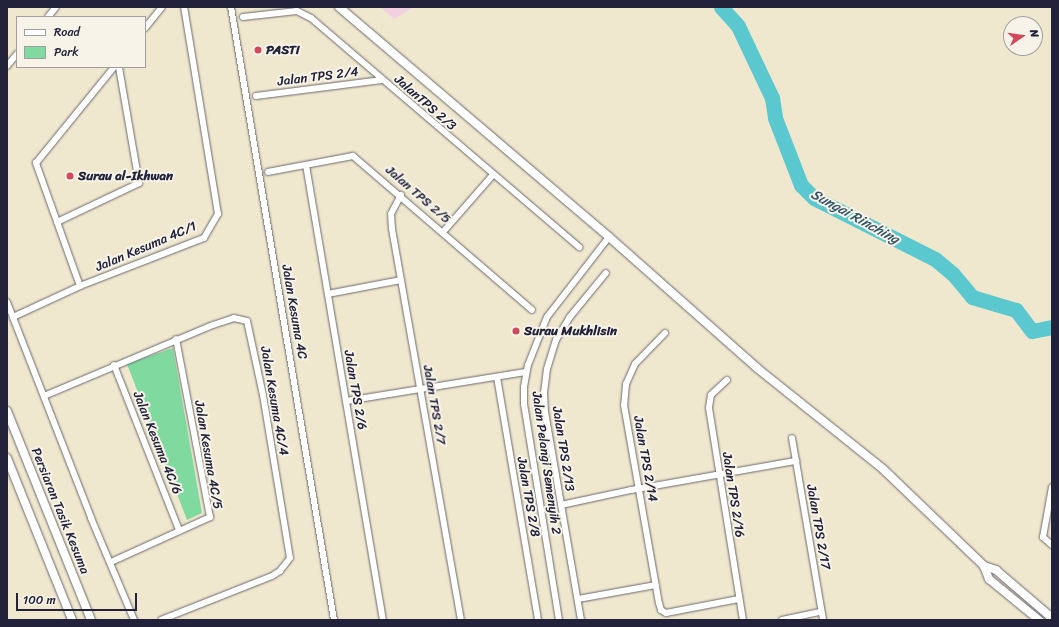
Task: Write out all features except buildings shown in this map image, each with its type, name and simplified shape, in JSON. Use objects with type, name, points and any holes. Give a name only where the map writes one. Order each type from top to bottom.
[{"type":"street","points":[[49,16],[56,7]]},
{"type":"street","points":[[146,27],[162,7]]},
{"type":"street","name":"Jalan Kesuma 4C/1","points":[[13,317],[80,286],[204,238],[218,214],[184,7]]},
{"type":"street","name":"Jalan Kesuma 4C","points":[[231,7],[334,620]]},
{"type":"street","points":[[339,7],[609,237],[757,368],[883,469],[984,566],[989,579],[1036,619],[1046,613],[996,570],[984,566]]},
{"type":"street","name":"JalanTPS 2/3","points":[[243,17],[297,11],[310,18],[492,176],[579,247]]},
{"type":"street","points":[[7,66],[16,55]]},
{"type":"street","points":[[80,286],[36,163],[113,68]]},
{"type":"street","points":[[57,222],[139,182],[119,68]]},
{"type":"street","name":"Jalan TPS 2/4","points":[[256,96],[382,80]]},
{"type":"street","name":"Jalan TPS 2/5","points":[[268,172],[353,156],[401,195],[532,310]]},
{"type":"street","name":"Jalan TPS 2/6","points":[[306,165],[383,620]]},
{"type":"street","points":[[443,232],[492,176]]},
{"type":"street","name":"Jalan TPS 2/7","points":[[401,195],[391,214],[401,280],[461,620]]},
{"type":"street","name":"Jalan Pelangi Semenyih 2","points":[[559,620],[524,404],[526,372],[547,317],[609,237]]},
{"type":"street","name":"Jalan TPS 2/13","points":[[581,620],[545,412],[547,369],[556,340],[569,318],[606,273]]},
{"type":"street","points":[[328,294],[401,280]]},
{"type":"street","points":[[7,302],[134,620]]},
{"type":"street","name":"Jalan Kesuma 4C/4","points":[[44,396],[176,339],[234,318],[247,321],[263,395],[290,558],[280,571],[272,576],[161,620]]},
{"type":"street","name":"Jalan TPS 2/14","points":[[665,332],[635,364],[626,384],[624,405],[640,488],[659,603],[661,610],[666,613],[739,599]]},
{"type":"street","name":"Jalan Kesuma 4C/5","points":[[111,562],[210,517],[176,339]]},
{"type":"street","name":"Jalan Kesuma 4C/6","points":[[114,365],[179,530]]},
{"type":"street","points":[[346,401],[526,372]]},
{"type":"street","name":"Jalan TPS 2/8","points":[[497,377],[538,620]]},
{"type":"street","name":"Jalan TPS 2/16","points":[[727,380],[711,396],[709,408],[743,620]]},
{"type":"street","name":"Persiaran Tasik Kesuma","points":[[7,411],[91,620]]},
{"type":"street","name":"Jalan TPS 2/17","points":[[792,438],[823,620]]},
{"type":"street","points":[[7,458],[72,620]]},
{"type":"street","points":[[561,505],[640,488],[796,461]]},
{"type":"street","points":[[1052,487],[1043,537],[1052,545]]},
{"type":"street","points":[[578,599],[656,585]]},
{"type":"street","points":[[782,620],[822,612]]},
{"type":"shaded area","points":[[380,7],[414,7],[394,19]]},
{"type":"green space","points":[[173,348],[202,513],[187,520],[127,364]]},
{"type":"waterway","name":"Sungai Rinching","points":[[721,7],[738,26],[772,98],[775,118],[801,185],[814,198],[935,259],[953,274],[972,297],[1016,310],[1032,331],[1052,327]]},
{"type":"place","name":"PASTI","points":[[258,50]]},
{"type":"place","name":"Surau al-Ikhwan","points":[[70,176]]},
{"type":"place","name":"Surau Mukhlisin","points":[[516,331]]}]
